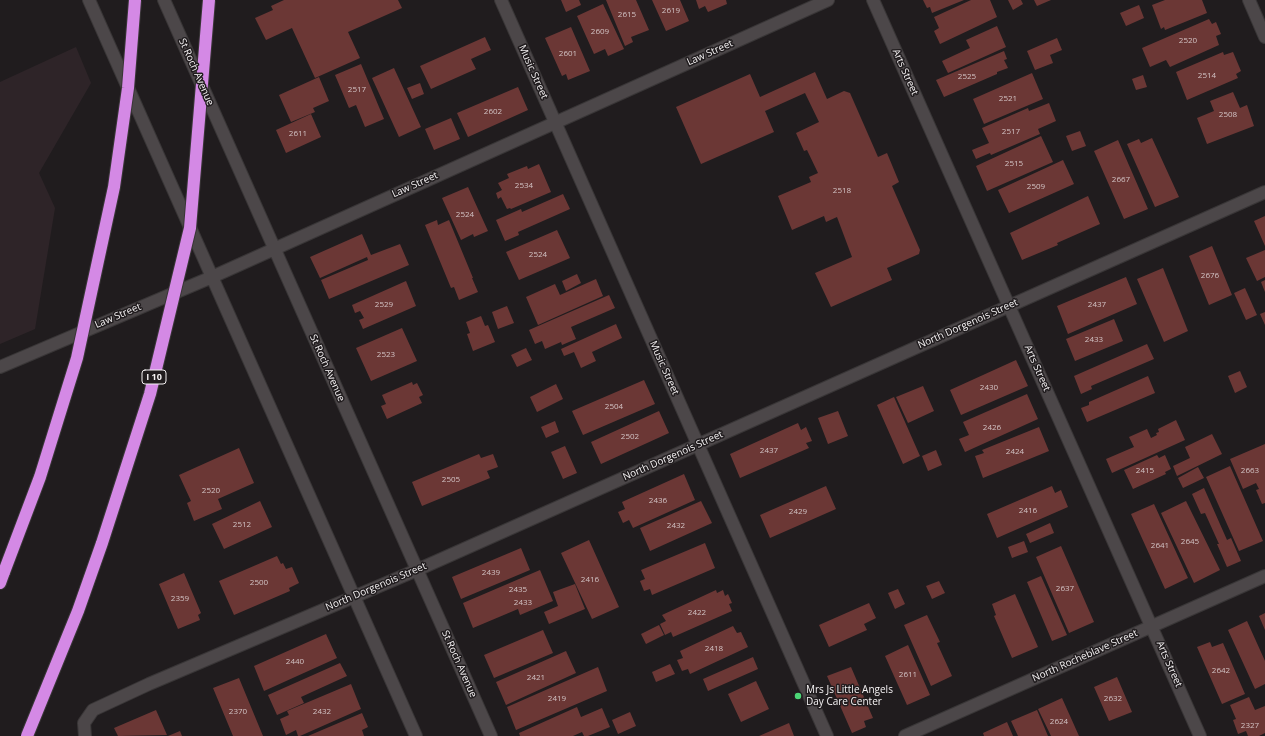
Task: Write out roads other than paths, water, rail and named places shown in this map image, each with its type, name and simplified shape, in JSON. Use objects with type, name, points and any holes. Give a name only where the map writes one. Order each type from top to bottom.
[{"type":"highway","points":[[1,578],[40,477],[77,358],[114,187],[128,88],[134,0]]},
{"type":"highway","name":"I 10","points":[[27,736],[78,611],[102,543],[152,386],[190,228],[209,0]]},
{"type":"street","points":[[89,0],[416,736]]},
{"type":"street","name":"St Roch Avenue","points":[[164,0],[491,736]]},
{"type":"street","name":"Music Street","points":[[501,0],[827,736]]},
{"type":"street","name":"Law Street","points":[[0,367],[212,276],[828,0]]},
{"type":"street","name":"Arts Street","points":[[873,0],[1200,736]]},
{"type":"street","points":[[1249,0],[1265,37]]},
{"type":"street","name":"North Dorgenois Street","points":[[85,736],[84,723],[93,710],[142,687],[417,570],[1265,192]]},
{"type":"street","name":"North Rocheblave Street","points":[[905,736],[1265,576]]},
{"type":"place","name":"Mrs Js Little Angels Day Care Center","points":[[798,696]]}]
